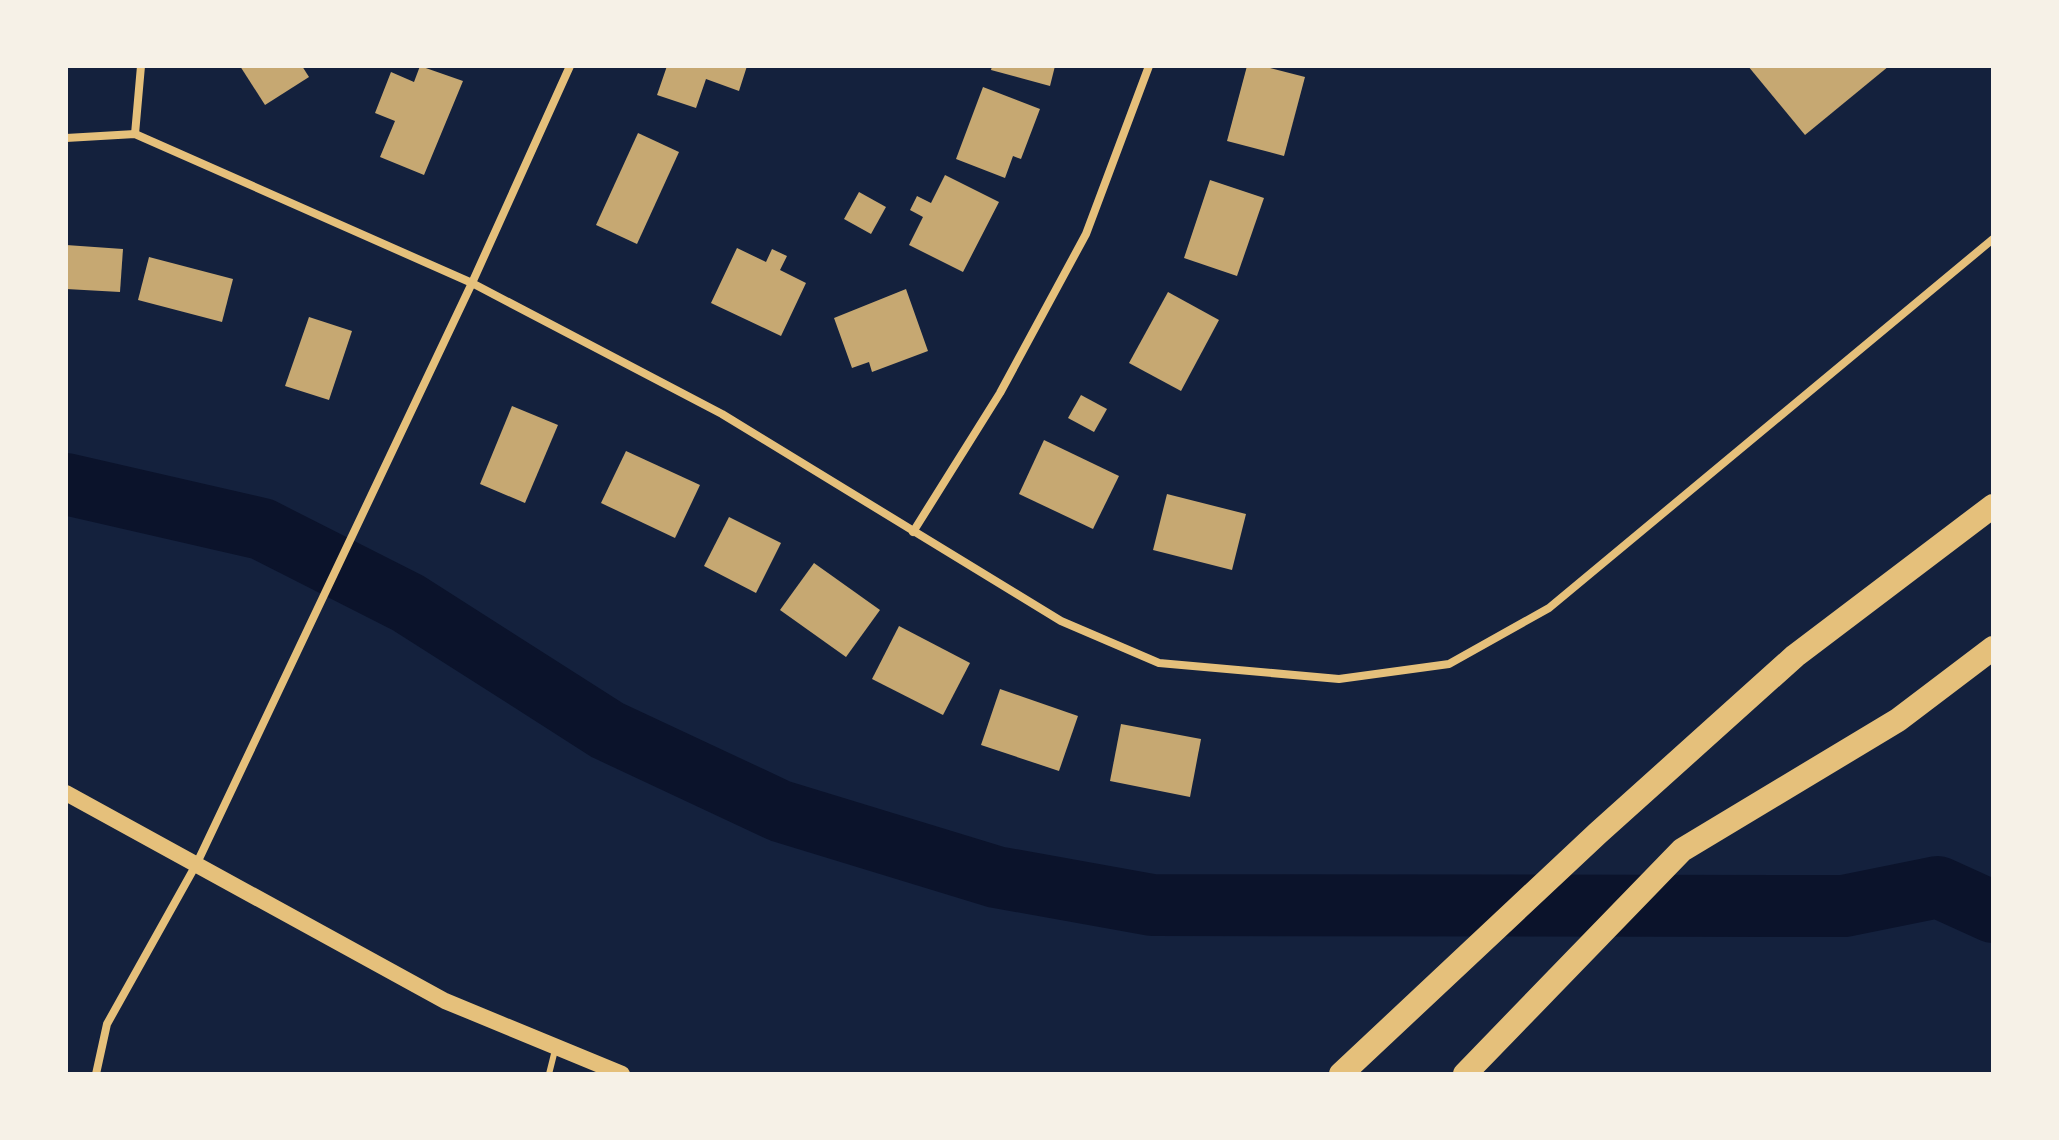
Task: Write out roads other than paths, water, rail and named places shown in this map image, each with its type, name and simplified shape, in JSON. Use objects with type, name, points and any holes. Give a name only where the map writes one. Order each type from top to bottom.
[{"type":"highway","points":[[1341,1074],[1598,833],[1795,656],[1993,506]]},
{"type":"highway","points":[[1465,1074],[1682,850],[1898,720],[1993,648]]},
{"type":"main road","points":[[66,793],[445,1001],[618,1073]]},
{"type":"street","points":[[135,134],[141,66]]},
{"type":"street","points":[[96,1074],[107,1024],[197,863],[472,283],[570,66]]},
{"type":"street","points":[[913,532],[1000,393],[1086,234],[1149,66]]},
{"type":"street","points":[[66,138],[135,134],[472,283],[722,414],[1061,621],[1159,663],[1339,679],[1449,664],[1549,608],[1993,239]]},
{"type":"lane","points":[[549,1074],[556,1046]]},
{"type":"waterway","points":[[66,484],[262,529],[408,603],[607,730],[780,811],[996,877],[1152,905],[1844,906],[1938,887],[1993,912]]}]
